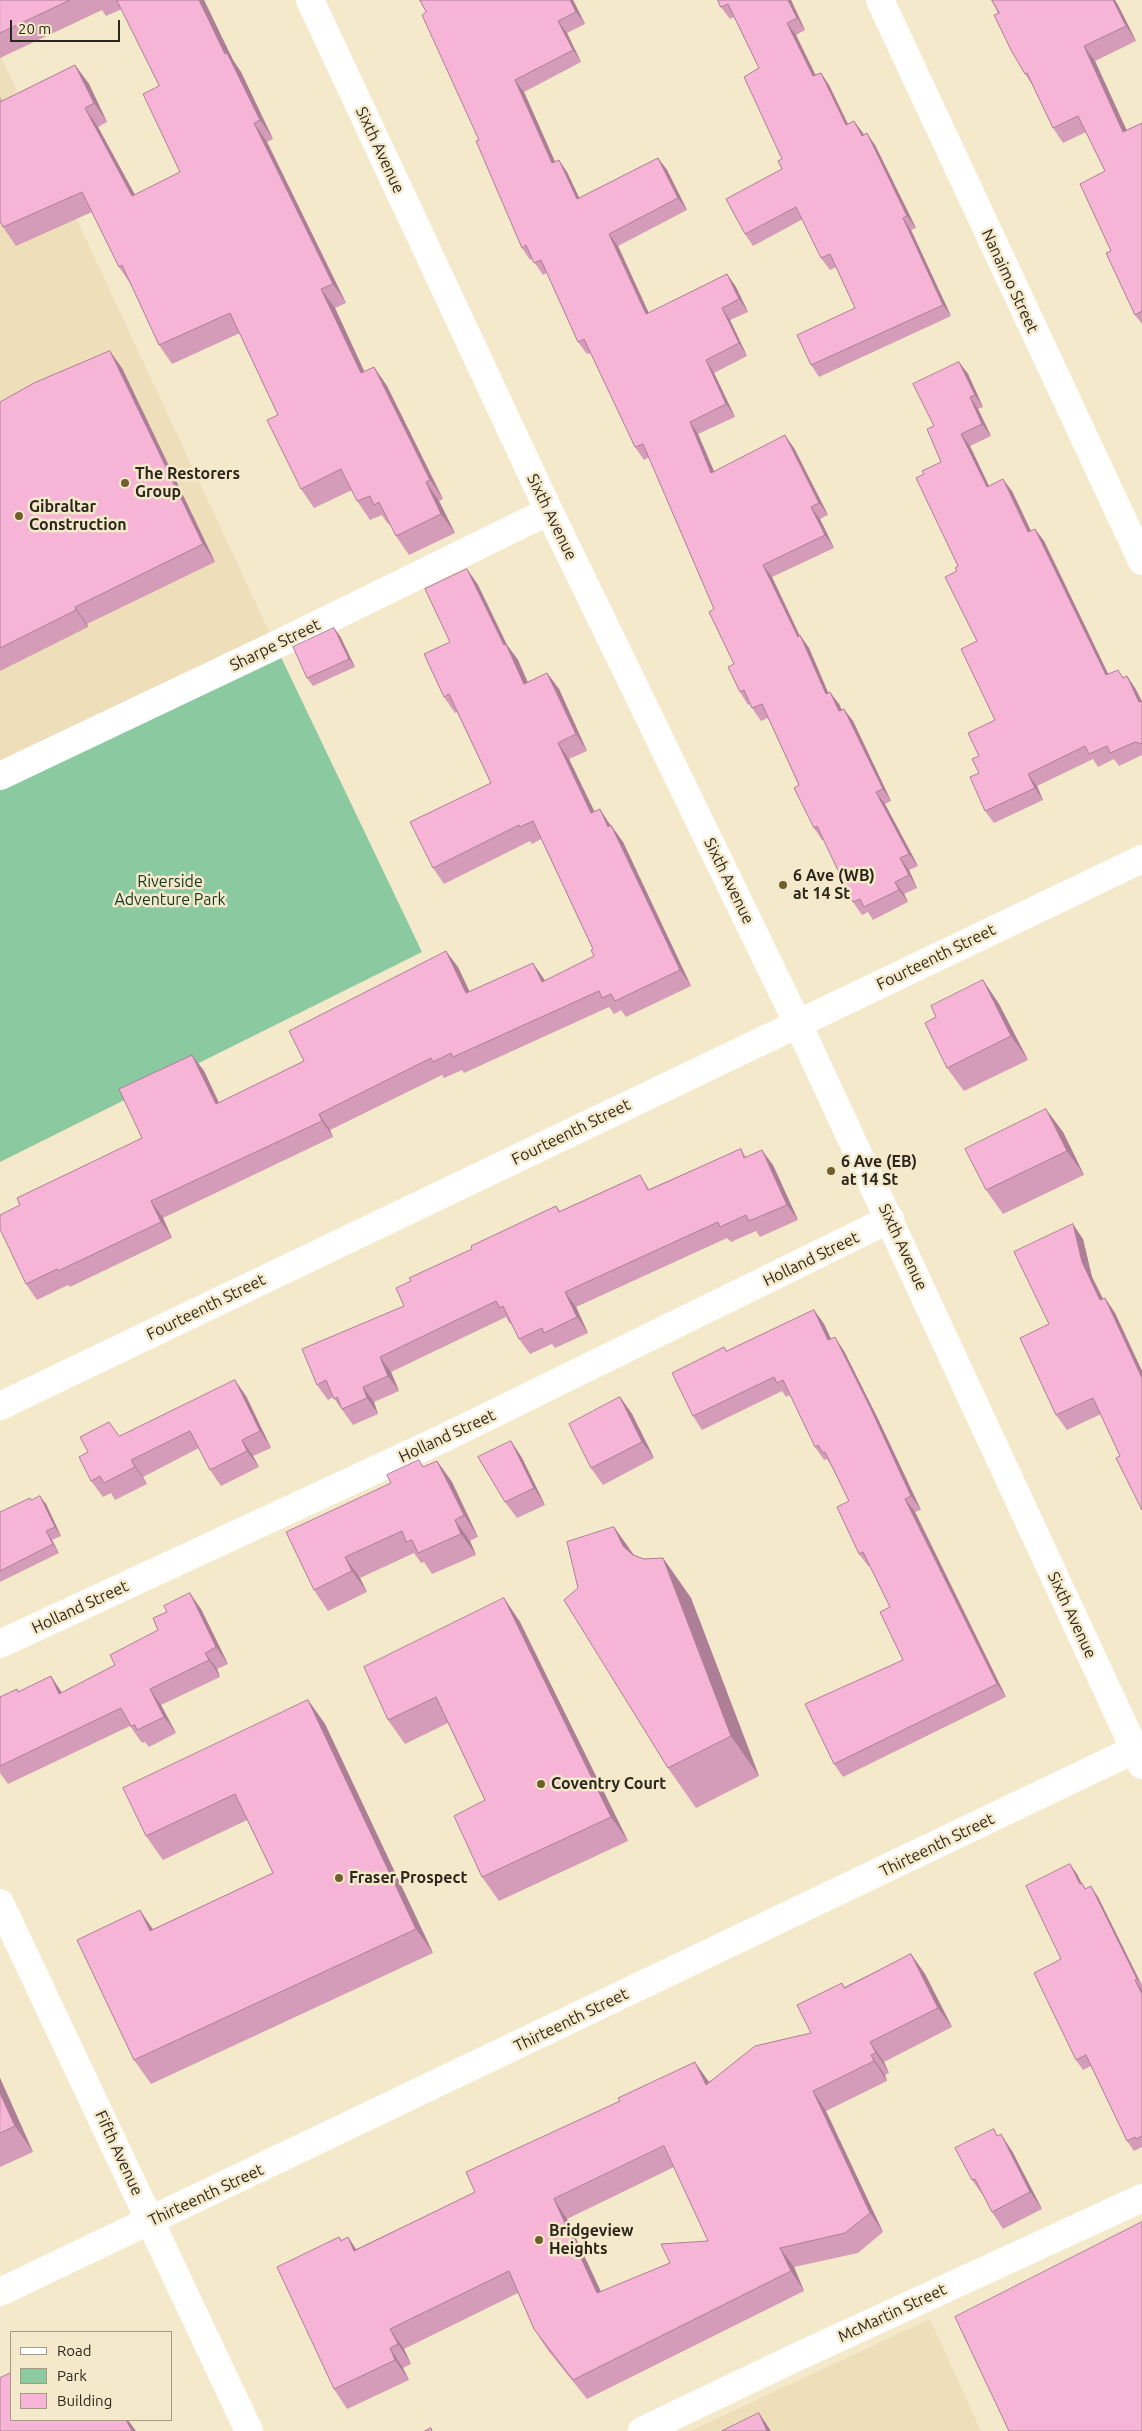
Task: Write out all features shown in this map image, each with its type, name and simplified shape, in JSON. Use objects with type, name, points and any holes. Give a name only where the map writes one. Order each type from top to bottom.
[{"type":"street","name":"Sixth Avenue","points":[[310,0],[549,510],[798,1024],[1140,1754]]},
{"type":"street","name":"Nanaimo Street","points":[[880,0],[1142,561]]},
{"type":"street","name":"Sharpe Street","points":[[0,776],[278,644],[549,510]]},
{"type":"street","name":"Fourteenth Street","points":[[0,1406],[1142,859]]},
{"type":"street","name":"Holland Street","points":[[0,1644],[446,1437],[890,1219]]},
{"type":"street","name":"Thirteenth Street","points":[[0,2292],[1140,1754]]},
{"type":"street","name":"Fifth Avenue","points":[[0,1903],[249,2431]]},
{"type":"street","name":"McMartin Street","points":[[642,2431],[1142,2198]]},
{"type":"shaded area","points":[[0,55],[279,653],[0,788]]},
{"type":"shaded area","points":[[930,2319],[981,2431],[690,2431]]},
{"type":"green space","name":"Riverside Adventure Park","points":[[279,653],[422,952],[0,1162],[0,788]]},
{"type":"building","points":[[0,0],[70,0],[0,33]]},
{"type":"building","points":[[117,0],[199,0],[260,120],[254,123],[333,284],[321,289],[361,373],[374,367],[430,480],[426,482],[441,514],[396,536],[379,502],[374,505],[370,496],[357,501],[341,469],[301,489],[267,420],[278,415],[230,313],[159,345],[122,265],[119,267],[82,192],[3,227],[0,221],[0,102],[75,65],[94,103],[85,108],[132,196],[180,172],[143,94],[159,86]]},
{"type":"building","points":[[420,0],[570,0],[576,12],[558,21],[573,50],[515,80],[552,163],[559,160],[577,199],[658,158],[678,198],[609,234],[646,314],[727,274],[739,299],[722,308],[739,343],[706,360],[726,404],[690,422],[711,473],[785,435],[819,503],[811,507],[825,535],[763,565],[798,637],[800,635],[826,694],[830,692],[839,711],[844,709],[883,789],[876,792],[909,854],[900,858],[909,875],[895,882],[899,890],[864,907],[860,899],[853,902],[817,826],[814,828],[794,788],[799,785],[762,704],[752,708],[744,690],[740,692],[728,667],[734,664],[709,612],[714,609],[643,444],[635,447],[584,339],[578,342],[541,260],[534,263],[526,245],[522,248],[476,141],[479,140],[422,15],[426,12]]},
{"type":"building","points":[[718,0],[788,0],[797,18],[787,23],[813,76],[821,73],[846,125],[854,121],[862,136],[867,133],[907,216],[903,218],[943,305],[811,365],[797,335],[855,308],[830,254],[821,258],[796,207],[745,234],[726,199],[782,169],[778,161],[782,159],[744,77],[759,68],[728,4],[721,7]]},
{"type":"building","points":[[992,0],[1113,0],[1126,26],[1084,46],[1123,132],[1142,123],[1142,311],[1135,315],[1106,253],[1111,251],[1080,184],[1105,171],[1078,116],[1053,128],[1027,73],[1025,74],[1011,50],[994,15],[999,13]]},
{"type":"building","points":[[110,351],[203,544],[75,607],[76,610],[0,648],[0,402],[34,383]]},
{"type":"building","points":[[959,362],[975,395],[970,397],[982,424],[961,434],[987,487],[1003,479],[1028,532],[1035,529],[1106,675],[1118,670],[1123,678],[1127,676],[1139,702],[1142,701],[1142,744],[1135,742],[1110,753],[1107,746],[1089,754],[1085,746],[1028,774],[1035,788],[985,811],[970,777],[979,773],[972,759],[979,756],[968,733],[995,720],[961,649],[977,641],[945,577],[957,571],[955,568],[958,566],[916,478],[924,474],[922,471],[941,462],[927,429],[934,426],[913,384]]},
{"type":"building","points":[[467,569],[504,645],[506,644],[524,684],[547,673],[576,734],[558,743],[591,813],[600,809],[608,827],[611,825],[680,970],[615,1001],[611,994],[602,998],[599,991],[453,1057],[451,1053],[433,1062],[431,1058],[319,1114],[322,1121],[151,1201],[161,1222],[58,1271],[57,1269],[26,1284],[0,1229],[0,1215],[20,1205],[17,1198],[142,1138],[119,1089],[192,1055],[216,1104],[304,1061],[289,1031],[446,951],[466,993],[533,963],[542,982],[594,956],[591,950],[593,949],[533,821],[520,827],[519,825],[433,868],[410,822],[491,783],[449,694],[444,697],[424,654],[450,642],[425,589]]},
{"type":"building","points":[[334,628],[349,659],[307,678],[293,647]]},
{"type":"building","points":[[983,980],[1011,1036],[947,1068],[925,1023],[936,1017],[931,1006]]},
{"type":"building","points":[[1046,1109],[1067,1151],[986,1190],[965,1149]]},
{"type":"building","points":[[741,1149],[744,1158],[762,1150],[787,1205],[749,1221],[746,1215],[720,1227],[718,1222],[565,1292],[577,1317],[544,1333],[542,1328],[519,1339],[503,1306],[500,1308],[496,1301],[380,1357],[388,1376],[363,1387],[367,1398],[342,1409],[337,1397],[334,1399],[326,1380],[317,1385],[302,1349],[404,1306],[396,1288],[411,1281],[409,1278],[472,1249],[471,1246],[556,1206],[559,1212],[640,1175],[648,1190]]},
{"type":"building","points":[[1073,1224],[1082,1262],[1100,1300],[1105,1298],[1142,1378],[1142,1510],[1116,1458],[1120,1456],[1093,1398],[1056,1415],[1020,1338],[1049,1324],[1014,1252]]},
{"type":"building","points":[[814,1310],[828,1340],[835,1337],[870,1407],[911,1496],[905,1499],[997,1684],[834,1764],[805,1704],[903,1660],[880,1612],[890,1607],[863,1552],[859,1554],[837,1507],[849,1501],[825,1452],[823,1453],[818,1445],[815,1447],[783,1380],[777,1383],[774,1377],[693,1416],[672,1373],[724,1347],[726,1351]]},
{"type":"building","points":[[235,1380],[260,1431],[242,1440],[247,1451],[210,1470],[190,1431],[131,1460],[135,1467],[104,1483],[100,1476],[91,1481],[79,1457],[88,1452],[80,1437],[109,1422],[119,1436]]},
{"type":"building","points":[[620,1397],[642,1442],[591,1468],[569,1424]]},
{"type":"building","points":[[511,1441],[534,1488],[505,1502],[478,1457]]},
{"type":"building","points":[[419,1460],[423,1467],[437,1461],[464,1515],[455,1520],[461,1534],[418,1553],[412,1540],[406,1542],[402,1531],[345,1557],[352,1571],[314,1590],[286,1532],[391,1483],[387,1475]]},
{"type":"building","points":[[40,1496],[55,1527],[46,1531],[53,1544],[0,1571],[0,1512],[30,1498],[31,1500]]},
{"type":"building","points":[[614,1527],[623,1546],[633,1555],[644,1559],[663,1558],[731,1736],[668,1768],[564,1600],[578,1588],[567,1542]]},
{"type":"building","points":[[190,1593],[216,1647],[205,1653],[209,1660],[150,1689],[164,1717],[137,1730],[135,1725],[131,1726],[121,1708],[0,1766],[0,1697],[17,1689],[18,1692],[51,1676],[59,1694],[115,1665],[110,1655],[158,1630],[153,1618],[167,1612],[164,1606]]},
{"type":"building","name":"Coventry Court","points":[[504,1598],[611,1817],[482,1877],[454,1816],[485,1800],[436,1697],[388,1720],[364,1667]]},
{"type":"building","name":"Fraser Prospect","points":[[308,1700],[416,1929],[134,2060],[77,1940],[140,1910],[150,1931],[273,1873],[235,1794],[146,1836],[123,1788]]},
{"type":"building","points":[[1070,1864],[1080,1884],[1082,1883],[1085,1889],[1091,1886],[1137,1979],[1135,1980],[1142,1994],[1142,2136],[1136,2139],[1135,2137],[1127,2141],[1086,2055],[1076,2060],[1034,1973],[1061,1959],[1026,1886]]},
{"type":"building","points":[[911,1954],[938,2008],[870,2042],[876,2053],[871,2055],[874,2061],[813,2091],[870,2213],[845,2233],[780,2248],[791,2271],[573,2380],[534,2329],[509,2271],[390,2329],[398,2344],[390,2348],[395,2360],[334,2389],[277,2267],[339,2237],[341,2241],[348,2237],[354,2251],[475,2192],[466,2172],[620,2101],[618,2098],[695,2062],[706,2085],[755,2046],[811,2033],[797,2005],[842,1983],[844,1988]],"holes":[[[664,2146],[708,2241],[661,2244],[670,2263],[597,2293],[554,2199]]]},
{"type":"building","points":[[0,2093],[15,2126],[0,2133]]},
{"type":"building","points":[[994,2129],[997,2136],[1001,2134],[1030,2192],[992,2212],[975,2179],[972,2180],[955,2148]]},
{"type":"building","points":[[1142,2222],[1142,2431],[1009,2431],[955,2317]]},
{"type":"building","points":[[10,2373],[10,2421],[127,2421],[132,2431],[0,2431],[0,2378]]},
{"type":"building","points":[[759,2413],[767,2431],[722,2431]]},
{"type":"place","name":"The Restorers Group","points":[[125,483]]},
{"type":"place","name":"Gibraltar Construction","points":[[19,516]]},
{"type":"place","name":"6 Ave (WB) at 14 St","points":[[783,885]]},
{"type":"place","name":"6 Ave (EB) at 14 St","points":[[831,1171]]},
{"type":"place","name":"Coventry Court","points":[[541,1784]]},
{"type":"place","name":"Fraser Prospect","points":[[339,1878]]},
{"type":"place","name":"Bridgeview Heights","points":[[539,2240]]}]
